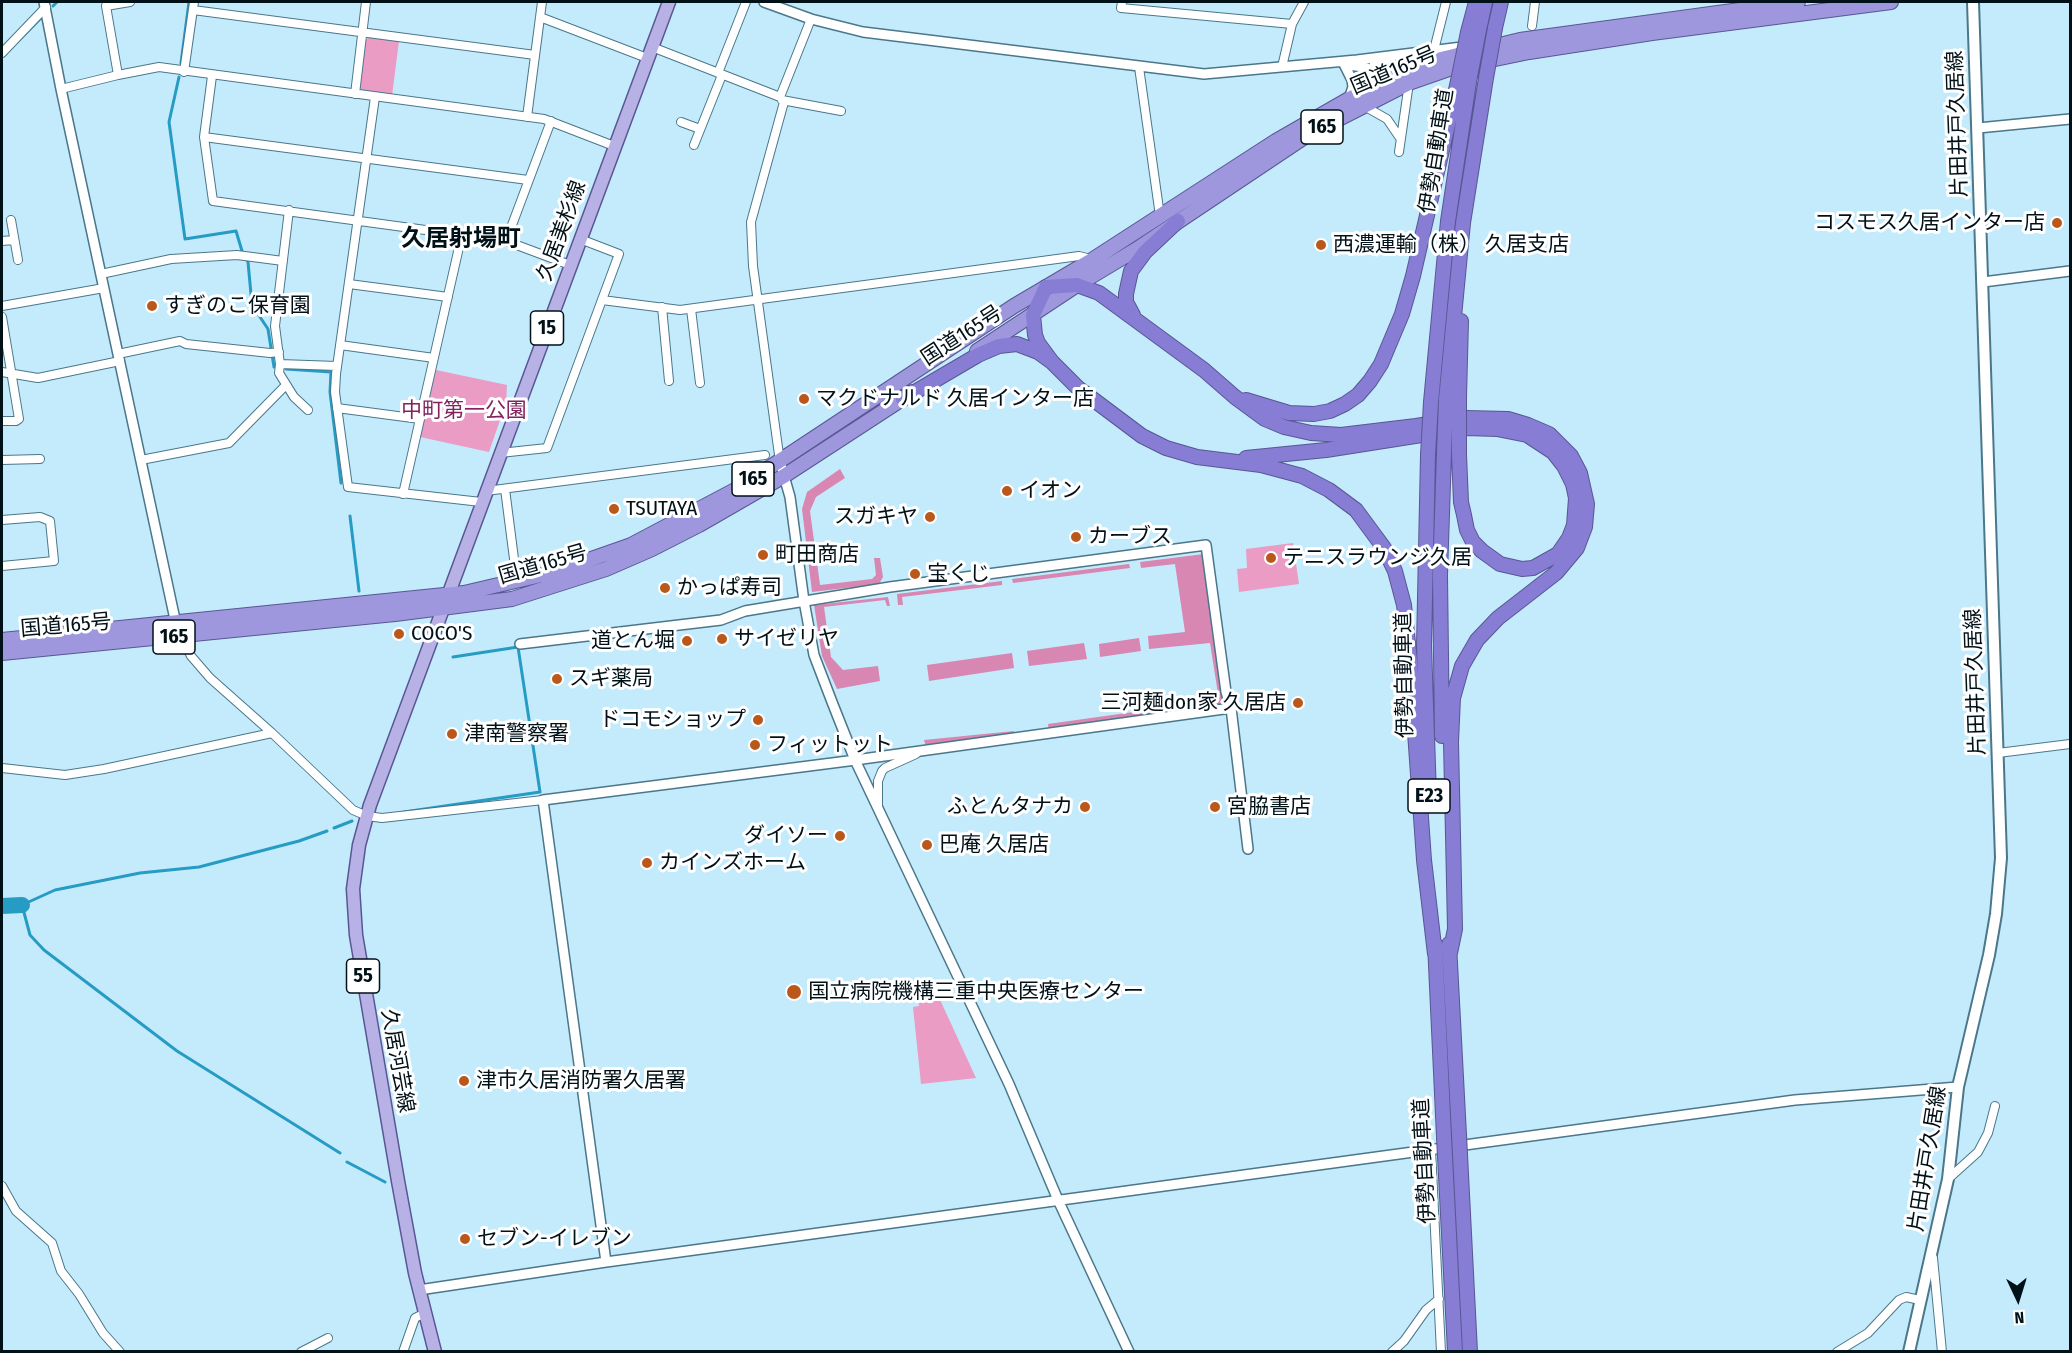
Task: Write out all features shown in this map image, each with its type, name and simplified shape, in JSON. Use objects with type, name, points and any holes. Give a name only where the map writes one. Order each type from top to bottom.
[{"type":"highway","points":[[1474,31],[1476,2]]},
{"type":"highway","name":"伊勢自動車道","points":[[1455,1352],[1435,954],[1424,645],[1428,455],[1431,402],[1463,81],[1474,31],[1485,2]]},
{"type":"highway","name":"伊勢自動車道","points":[[1470,1352],[1450,953],[1440,644],[1444,453],[1453,399],[1463,223],[1486,78],[1501,2]]},
{"type":"highway","name":"国道165号","points":[[2,640],[178,630],[442,609],[512,598],[606,569],[699,525],[1046,287],[1092,260],[1276,141],[1349,99],[1401,78],[1437,60],[1520,40],[1798,2]]},
{"type":"highway","name":"国道165号","points":[[2,653],[448,595],[517,582],[554,572],[631,545],[782,469],[903,399],[1077,285],[1137,249],[1309,135],[1364,105],[1401,78],[1529,52],[1652,33],[1891,2]]},
{"type":"highway","points":[[1235,397],[1289,413],[1314,414],[1330,411],[1345,404],[1358,395],[1370,381],[1381,364],[1405,304],[1463,81]]},
{"type":"highway","points":[[1134,317],[1126,303],[1131,272],[1146,252],[1178,221]]},
{"type":"highway","points":[[1435,954],[1424,860],[1408,632],[1404,605],[1391,561],[1384,548],[1356,510],[1329,490],[1302,476],[1283,470],[1226,459],[1197,457],[1166,448],[1142,436],[1078,388],[1052,362],[1035,335],[1033,315],[1046,287],[1077,285],[1099,293],[1204,370],[1235,397],[1274,423],[1298,431],[1327,435],[1362,434],[1466,418],[1508,419],[1528,424],[1549,434],[1565,449],[1580,473],[1587,504],[1585,527],[1577,548],[1556,573],[1487,628],[1469,651],[1458,679],[1451,717],[1455,929],[1450,953]]},
{"type":"highway","points":[[903,399],[978,355],[999,346],[1017,344],[1027,347],[1052,362]]},
{"type":"highway","points":[[1226,459],[1326,450],[1467,428],[1516,432],[1536,440],[1553,452],[1564,466],[1573,484],[1576,498],[1574,525],[1569,538],[1558,554],[1533,568],[1522,569],[1500,564],[1473,542],[1467,530],[1461,502],[1459,454],[1453,399]]},
{"type":"main road","name":"久居美杉線","points":[[442,609],[669,2]]},
{"type":"main road","name":"片田井戸久居線","points":[[1909,1352],[1948,1179],[1958,1087],[1989,955],[2001,858],[1974,2]]},
{"type":"main road","name":"久居河芸線","points":[[435,1352],[419,1290],[398,1181],[356,935],[354,879],[359,845],[367,816],[442,609]]},
{"type":"street","points":[[118,75],[106,4],[130,2]]},
{"type":"street","points":[[355,94],[366,2]]},
{"type":"street","points":[[527,117],[542,2]]},
{"type":"street","points":[[694,145],[746,2]]},
{"type":"street","points":[[764,2],[811,20],[863,32],[1204,74],[1246,72],[1520,40]]},
{"type":"street","points":[[1122,2],[1121,8],[1292,24]]},
{"type":"street","points":[[1282,67],[1292,24],[1304,2]]},
{"type":"street","points":[[1434,50],[1446,2]]},
{"type":"street","points":[[1532,26],[1535,2]]},
{"type":"street","points":[[2,53],[45,4]]},
{"type":"street","points":[[45,4],[61,89],[178,630],[191,656],[210,678],[353,810],[367,816],[382,818],[543,800],[1231,708]]},
{"type":"street","points":[[184,72],[194,6],[363,33],[535,55]]},
{"type":"street","points":[[540,17],[720,74],[781,99],[841,111]]},
{"type":"street","points":[[811,20],[781,99],[783,106],[751,222],[757,300],[782,469],[790,497],[814,656],[855,760],[1009,1084],[1058,1200],[1129,1352]]},
{"type":"street","points":[[1357,60],[1383,62],[1393,67],[1401,78],[1399,152]]},
{"type":"street","points":[[1282,67],[1344,64],[1364,67],[1401,78]]},
{"type":"street","points":[[1344,64],[1352,80],[1353,87],[1349,99]]},
{"type":"street","points":[[1139,67],[1161,216]]},
{"type":"street","points":[[61,89],[159,68],[551,121],[614,146]]},
{"type":"street","points":[[212,76],[204,137],[213,201],[506,241],[570,265]]},
{"type":"street","points":[[375,97],[335,392],[348,488],[403,494],[484,496],[505,489],[765,455]]},
{"type":"street","points":[[1364,105],[1387,119],[1401,138]]},
{"type":"street","points":[[1978,128],[2070,119]]},
{"type":"street","points":[[506,241],[551,121]]},
{"type":"street","points":[[681,122],[700,129]]},
{"type":"street","points":[[204,137],[528,180]]},
{"type":"street","points":[[289,210],[274,326],[275,352],[280,364],[279,373],[294,397],[308,410]]},
{"type":"street","points":[[11,220],[18,260]]},
{"type":"street","points":[[403,494],[462,234]]},
{"type":"street","points":[[500,453],[547,448],[619,254],[580,239]]},
{"type":"street","points":[[2,241],[14,240]]},
{"type":"street","points":[[101,274],[171,259],[246,256],[283,261]]},
{"type":"street","points":[[602,300],[680,310],[1079,256],[1092,260]]},
{"type":"street","points":[[1983,282],[2070,271]]},
{"type":"street","points":[[349,284],[448,297]]},
{"type":"street","points":[[2,306],[104,288]]},
{"type":"street","points":[[662,307],[669,381]]},
{"type":"street","points":[[691,309],[700,383]]},
{"type":"street","points":[[2,317],[19,419],[16,422],[2,421]]},
{"type":"street","points":[[2,372],[38,378],[45,377],[180,341],[186,344],[275,352]]},
{"type":"street","points":[[340,345],[434,357]]},
{"type":"street","points":[[280,364],[337,366]]},
{"type":"street","points":[[141,460],[229,443],[286,385]]},
{"type":"street","points":[[337,408],[420,419]]},
{"type":"street","points":[[2,460],[40,459]]},
{"type":"street","points":[[505,489],[517,582]]},
{"type":"street","points":[[2,520],[40,517],[50,520],[54,561],[2,566]]},
{"type":"street","points":[[520,644],[721,620],[745,611],[890,587],[1206,545],[1226,692],[1231,708],[1248,849]]},
{"type":"street","points":[[2,768],[65,775],[104,769],[272,733]]},
{"type":"street","points":[[1998,753],[2070,744]]},
{"type":"street","points":[[878,808],[878,781],[885,768],[926,750]]},
{"type":"street","points":[[543,800],[606,1262]]},
{"type":"street","points":[[419,1290],[606,1262],[1796,1100],[1958,1087]]},
{"type":"street","points":[[1948,1179],[1978,1152],[1988,1133],[1995,1106]]},
{"type":"street","points":[[1431,1150],[1441,1352]]},
{"type":"street","points":[[2,1186],[16,1211],[52,1243],[61,1271],[79,1294],[103,1333],[120,1352]]},
{"type":"street","points":[[1932,1253],[1942,1352]]},
{"type":"street","points":[[1837,1352],[1868,1333],[1899,1300],[1906,1297],[1920,1300]]},
{"type":"street","points":[[1392,1352],[1404,1341],[1425,1310],[1439,1299]]},
{"type":"street","points":[[403,1352],[415,1318],[425,1313]]},
{"type":"street","points":[[301,1352],[328,1338]]},
{"type":"green space","points":[[369,37],[399,41],[392,96],[363,92],[360,88],[366,40]]},
{"type":"green space","name":"中町第一公園","points":[[436,370],[507,385],[506,403],[489,452],[420,437]]},
{"type":"green space","name":"テニスラウンジ久居","points":[[1293,543],[1299,584],[1239,592],[1237,569],[1247,568],[1246,549]]},
{"type":"green space","points":[[931,980],[976,1078],[921,1084],[913,1007],[919,1006],[917,982]]},
{"type":"shaded area","points":[[840,469],[845,478],[816,497],[810,511],[820,585],[872,579],[876,575],[874,558],[880,558],[883,577],[879,584],[812,592],[802,509],[807,492]]},
{"type":"shaded area","points":[[1204,554],[1226,706],[1049,731],[1048,724],[1219,700],[1210,643],[1149,649],[1148,636],[1185,632],[1175,564],[1141,568],[1140,562]]},
{"type":"shaded area","points":[[1129,564],[1130,568],[1013,583],[1012,579]]},
{"type":"shaded area","points":[[1002,581],[1002,585],[902,597],[903,605],[898,605],[897,594]]},
{"type":"shaded area","points":[[888,597],[890,606],[887,606],[885,600],[824,607],[831,657],[843,670],[878,666],[880,681],[837,689],[822,656],[814,605]]},
{"type":"shaded area","points":[[1139,638],[1141,651],[1100,657],[1099,644]]},
{"type":"shaded area","points":[[1084,643],[1087,659],[1029,666],[1027,651]]},
{"type":"shaded area","points":[[1012,653],[1014,668],[929,681],[927,665]]},
{"type":"shaded area","points":[[1014,731],[1015,736],[926,747],[924,740]]},
{"type":"waterway","points":[[53,6],[57,2]]},
{"type":"waterway","points":[[181,63],[189,2]]},
{"type":"waterway","points":[[19,40],[41,18]]},
{"type":"waterway","points":[[179,77],[169,122],[185,239],[236,231],[248,262],[252,305],[268,329],[274,367]]},
{"type":"waterway","points":[[286,369],[331,372],[330,392],[341,483]]},
{"type":"waterway","points":[[350,516],[359,591]]},
{"type":"waterway","points":[[404,812],[540,792],[518,647],[453,657]]},
{"type":"waterway","points":[[334,828],[352,821]]},
{"type":"waterway","points":[[327,831],[299,841],[199,867],[140,873],[55,890],[22,905],[30,935],[44,950],[177,1051],[340,1153]]},
{"type":"waterway","points":[[2,906],[22,905]]},
{"type":"waterway","points":[[347,1162],[385,1182]]},
{"type":"place","name":"コスモス久居インター店","points":[[2057,223]]},
{"type":"place","name":"西濃運輸（株） 久居支店","points":[[1321,245]]},
{"type":"place","name":"すぎのこ保育園","points":[[152,306]]},
{"type":"place","name":"マクドナルド 久居インター店","points":[[804,399]]},
{"type":"place","name":"イオン","points":[[1007,491]]},
{"type":"place","name":"TSUTAYA","points":[[614,509]]},
{"type":"place","name":"スガキヤ","points":[[930,517]]},
{"type":"place","name":"カーブス","points":[[1076,537]]},
{"type":"place","name":"町田商店","points":[[763,555]]},
{"type":"place","name":"テニスラウンジ久居","points":[[1271,558]]},
{"type":"place","name":"宝くじ","points":[[915,574]]},
{"type":"place","name":"かっぱ寿司","points":[[665,588]]},
{"type":"place","name":"COCO'S","points":[[399,634]]},
{"type":"place","name":"サイゼリヤ","points":[[722,639]]},
{"type":"place","name":"道とん堀","points":[[687,641]]},
{"type":"place","name":"スギ薬局","points":[[557,679]]},
{"type":"place","name":"三河麺don家 久居店","points":[[1298,703]]},
{"type":"place","name":"ドコモショップ","points":[[758,720]]},
{"type":"place","name":"津南警察署","points":[[452,734]]},
{"type":"place","name":"フィットット","points":[[755,745]]},
{"type":"place","name":"ふとんタナカ","points":[[1085,807]]},
{"type":"place","name":"宮脇書店","points":[[1215,807]]},
{"type":"place","name":"ダイソー","points":[[840,836]]},
{"type":"place","name":"巴庵 久居店","points":[[927,845]]},
{"type":"place","name":"カインズホーム","points":[[647,863]]},
{"type":"place","name":"国立病院機構三重中央医療センター","points":[[794,992]]},
{"type":"place","name":"津市久居消防署久居署","points":[[464,1081]]},
{"type":"place","name":"セブン-イレブン","points":[[465,1239]]},
{"type":"district","name":"久居射場町","points":[[461,239]]}]
